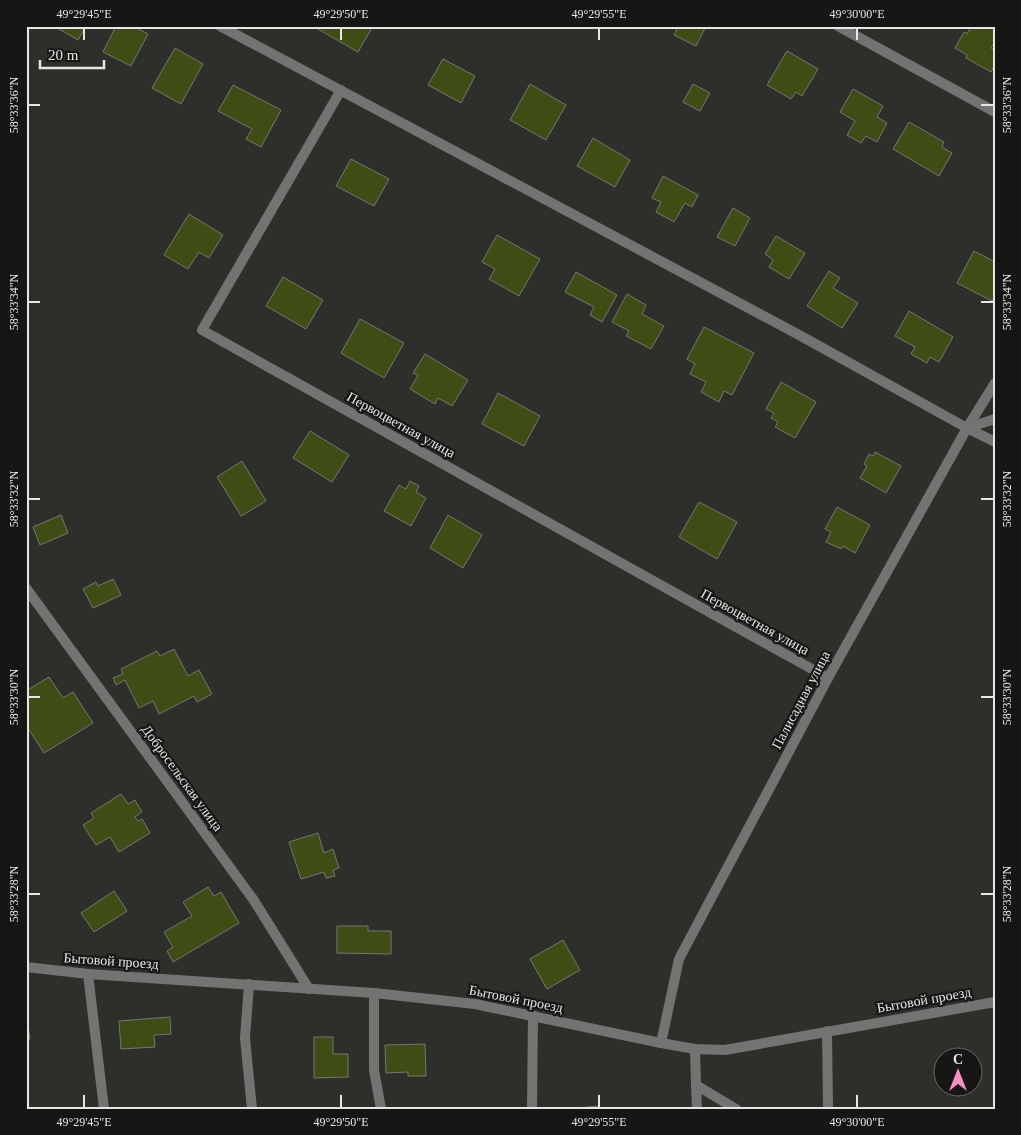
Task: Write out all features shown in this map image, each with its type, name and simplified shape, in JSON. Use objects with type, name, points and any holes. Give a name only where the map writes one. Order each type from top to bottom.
[{"type":"street","points":[[220,26],[801,336],[995,442]]},
{"type":"street","points":[[838,26],[995,112]]},
{"type":"street","name":"Первоцветная улица","points":[[341,90],[202,330],[828,678]]},
{"type":"street","name":"Палисадная улица","points":[[661,1043],[679,959],[828,678],[967,428],[995,383]]},
{"type":"street","points":[[967,428],[995,419]]},
{"type":"street","name":"Добросельская улица","points":[[26,588],[253,899],[309,989]]},
{"type":"street","name":"Бытовой проезд","points":[[26,967],[88,974],[374,993],[475,1004],[695,1049],[725,1050],[995,1002]]},
{"type":"street","points":[[88,974],[104,1109]]},
{"type":"street","points":[[249,984],[245,1038],[252,1109]]},
{"type":"street","points":[[374,993],[374,1070],[381,1109]]},
{"type":"street","points":[[532,1109],[533,1015]]},
{"type":"street","points":[[827,1031],[828,1109]]},
{"type":"street","points":[[695,1049],[697,1109]]},
{"type":"street","points":[[696,1085],[736,1109]]},
{"type":"building","points":[[54,26],[86,26],[78,40]]},
{"type":"building","points":[[116,26],[133,26],[148,34],[131,66],[103,52]]},
{"type":"building","points":[[320,26],[373,26],[358,52],[318,29]]},
{"type":"building","points":[[677,26],[706,26],[696,46],[674,35]]},
{"type":"building","points":[[971,26],[995,26],[995,42],[991,48],[995,50],[995,64],[991,72],[966,58],[967,55],[955,48],[964,32],[967,34]]},
{"type":"building","points":[[175,48],[203,64],[181,104],[152,88]]},
{"type":"building","points":[[787,51],[818,69],[802,96],[796,92],[791,99],[767,85]]},
{"type":"building","points":[[443,59],[475,76],[461,103],[428,85]]},
{"type":"building","points":[[530,84],[566,105],[546,140],[510,120]]},
{"type":"building","points":[[693,84],[710,93],[700,111],[683,102]]},
{"type":"building","points":[[233,85],[281,110],[261,147],[246,139],[252,129],[218,111]]},
{"type":"building","points":[[853,89],[883,106],[877,117],[887,123],[877,142],[866,136],[861,143],[847,135],[855,121],[840,112]]},
{"type":"building","points":[[909,122],[944,142],[942,147],[952,153],[939,176],[893,149]]},
{"type":"building","points":[[593,138],[630,160],[615,187],[577,166]]},
{"type":"building","points":[[351,159],[389,179],[374,206],[336,186]]},
{"type":"building","points":[[663,176],[698,195],[692,207],[685,203],[674,222],[656,212],[661,202],[652,198]]},
{"type":"building","points":[[733,208],[750,218],[735,246],[717,237]]},
{"type":"building","points":[[189,214],[223,235],[209,258],[199,252],[188,269],[164,255]]},
{"type":"building","points":[[497,235],[540,259],[519,296],[489,279],[495,269],[482,262]]},
{"type":"building","points":[[776,236],[805,253],[789,279],[769,267],[773,260],[765,254]]},
{"type":"building","points":[[974,251],[995,262],[995,296],[992,301],[957,283]]},
{"type":"building","points":[[829,271],[840,278],[833,288],[858,303],[842,328],[807,306]]},
{"type":"building","points":[[576,272],[617,295],[602,322],[590,315],[594,307],[565,292]]},
{"type":"building","points":[[283,277],[323,300],[306,329],[266,306]]},
{"type":"building","points":[[627,294],[646,305],[642,314],[664,326],[651,349],[626,336],[629,331],[612,322]]},
{"type":"building","points":[[909,311],[953,337],[939,362],[930,357],[927,363],[911,354],[915,347],[895,336]]},
{"type":"building","points":[[360,319],[404,343],[384,378],[341,353]]},
{"type":"building","points":[[704,327],[754,353],[732,395],[724,391],[719,402],[701,392],[706,382],[690,374],[695,364],[687,359]]},
{"type":"building","points":[[425,354],[468,380],[452,406],[438,398],[435,404],[410,389],[418,375],[413,373]]},
{"type":"building","points":[[781,382],[816,402],[795,438],[775,427],[778,422],[771,418],[774,413],[766,409]]},
{"type":"building","points":[[498,393],[540,416],[524,446],[482,424]]},
{"type":"building","points":[[310,431],[349,455],[332,482],[293,458]]},
{"type":"building","points":[[875,452],[901,466],[886,493],[860,478],[867,466],[864,464],[869,454],[873,456]]},
{"type":"building","points":[[242,461],[266,501],[241,516],[217,477]]},
{"type":"building","points":[[410,481],[419,486],[416,492],[426,498],[411,526],[384,511],[399,485],[406,489]]},
{"type":"building","points":[[699,502],[737,522],[717,559],[679,537]]},
{"type":"building","points":[[837,507],[870,525],[855,553],[843,546],[841,549],[826,542],[831,532],[825,529]]},
{"type":"building","points":[[61,515],[68,533],[40,545],[33,527]]},
{"type":"building","points":[[448,515],[482,535],[463,568],[430,548]]},
{"type":"building","points":[[113,579],[121,595],[93,608],[83,589],[96,582],[98,586]]},
{"type":"building","points":[[174,649],[188,676],[199,670],[212,694],[197,702],[194,696],[159,714],[153,701],[139,708],[125,680],[116,685],[113,678],[123,674],[121,669],[157,651],[160,656]]},
{"type":"building","points":[[49,677],[63,698],[73,692],[93,723],[44,753],[26,725],[26,691]]},
{"type":"building","points":[[121,794],[128,804],[135,800],[142,812],[135,817],[138,821],[142,819],[150,833],[119,852],[110,837],[96,845],[83,825],[94,818],[91,813]]},
{"type":"building","points":[[318,833],[324,853],[333,849],[339,868],[333,870],[335,876],[326,878],[324,872],[301,879],[289,842]]},
{"type":"building","points":[[208,887],[214,896],[221,892],[239,923],[173,962],[167,951],[173,947],[164,932],[192,916],[183,902]]},
{"type":"building","points":[[114,891],[127,911],[94,932],[81,913]]},
{"type":"building","points":[[337,926],[368,926],[368,931],[391,931],[391,954],[337,953]]},
{"type":"building","points":[[563,940],[580,970],[547,989],[530,959]]},
{"type":"building","points":[[26,1012],[30,1039],[26,1040]]},
{"type":"building","points":[[170,1017],[171,1034],[154,1035],[155,1047],[121,1049],[119,1021]]},
{"type":"building","points":[[314,1037],[333,1037],[333,1054],[348,1054],[348,1077],[314,1078]]},
{"type":"building","points":[[425,1044],[426,1076],[408,1076],[408,1072],[386,1073],[385,1045]]},
{"type":"building","points":[[599,1106],[599,1109],[562,1109]]}]
